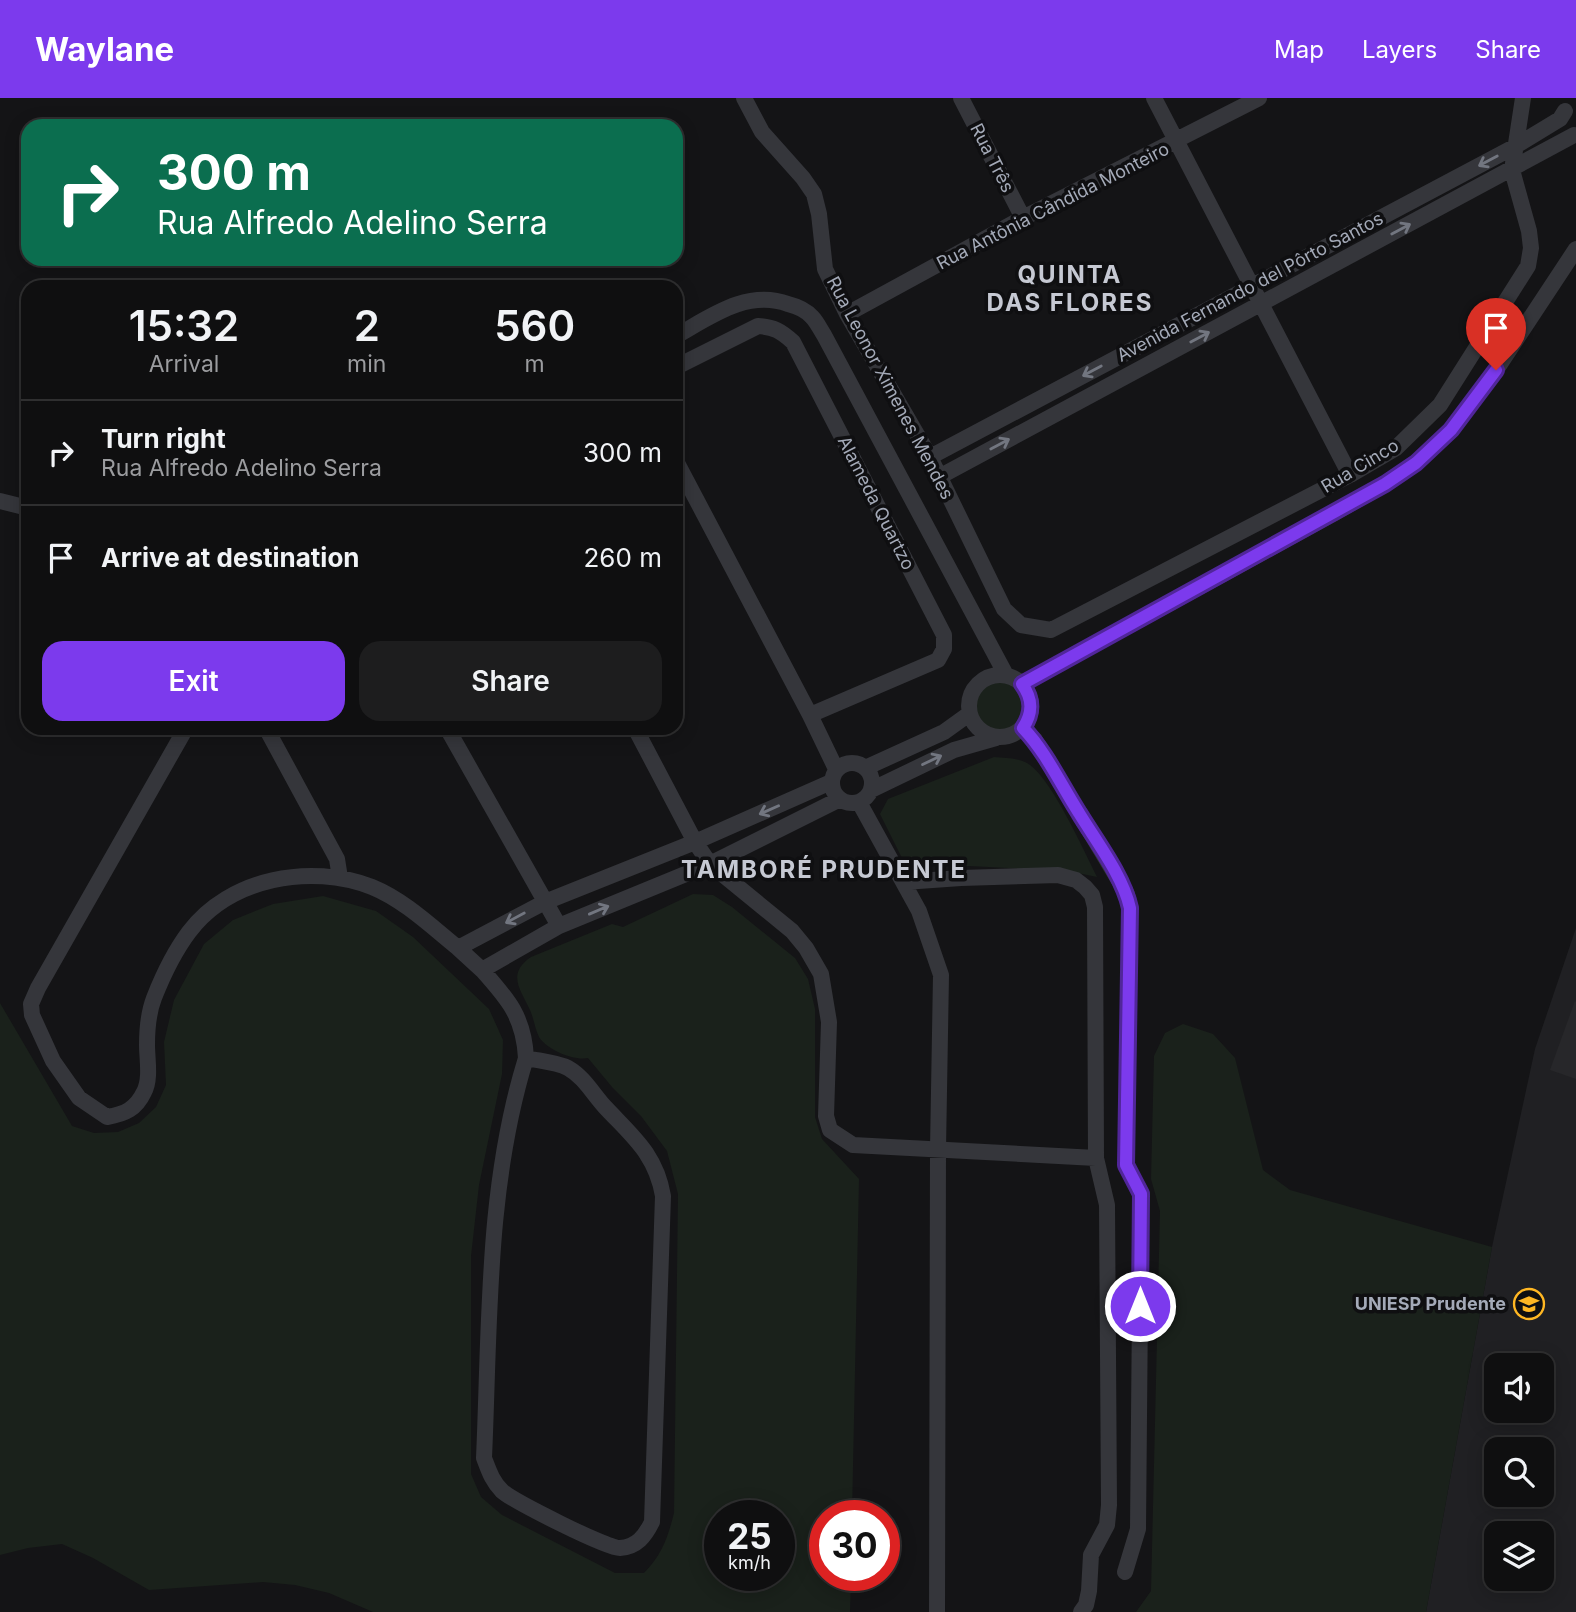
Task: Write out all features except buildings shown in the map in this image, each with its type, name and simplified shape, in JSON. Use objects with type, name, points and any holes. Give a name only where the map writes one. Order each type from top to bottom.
[{"type":"street","name":"Rua Leonor Ximenes Mendes","points":[[744,98],[762,132],[814,194],[825,269],[847,314],[930,457],[1004,609],[1021,625],[1036,629]]},
{"type":"street","name":"Rua Três","points":[[961,98],[1023,218]]},
{"type":"street","points":[[1153,98],[1350,475]]},
{"type":"street","name":"Rua Antônia Cândida Monteiro","points":[[847,314],[1023,218],[1259,98]]},
{"type":"street","points":[[1512,170],[1523,98]]},
{"type":"street","points":[[1568,105],[1566,122],[1575,135]]},
{"type":"street","name":"Avenida Fernando del Pôrto Santos","points":[[930,457],[1514,147],[1560,118],[1568,105]]},
{"type":"street","name":"Avenida Fernando del Pôrto Santos","points":[[939,477],[1575,135]]},
{"type":"street","name":"Rua Cinco","points":[[1036,629],[1051,630],[1350,475],[1396,448],[1440,405],[1528,266],[1531,248],[1529,231],[1512,170]]},
{"type":"street","points":[[1022,684],[1333,514],[1416,463],[1459,420],[1496,370],[1576,249]]},
{"type":"street","points":[[683,331],[736,304],[761,299],[778,300],[797,306],[811,315],[1006,675],[1022,684],[1031,701],[1031,711],[1023,728],[1006,737],[954,750],[871,790]]},
{"type":"street","name":"Alameda Quartzo","points":[[683,364],[758,326],[772,327],[793,342],[944,635],[944,649],[938,660],[810,715]]},
{"type":"street","points":[[458,948],[545,902],[695,842],[834,775],[851,763],[865,768],[871,778],[871,790],[859,802],[852,803],[839,799],[835,794],[834,775],[810,715],[683,474]]},
{"type":"street","points":[[0,501],[21,506]]},
{"type":"street","points":[[996,738],[979,730],[969,713],[968,703],[977,684],[986,678],[1006,675]]},
{"type":"street","points":[[865,768],[944,732],[969,713]]},
{"type":"street","points":[[1023,728],[1035,740],[1120,882],[1127,894],[1130,908],[1126,1165],[1141,1194],[1138,1529],[1125,1572]]},
{"type":"street","points":[[182,735],[31,1004],[32,1015],[53,1061],[79,1098],[107,1117],[124,1114],[136,1105],[146,1090],[147,1041],[153,1001],[170,961],[190,930],[221,902],[262,883],[300,875],[340,878],[373,888],[396,901],[458,948],[508,999],[520,1020],[525,1038],[526,1058],[505,1148],[494,1220],[484,1458],[491,1478],[504,1493],[599,1542],[617,1549],[632,1546],[645,1535],[652,1522],[663,1210],[661,1182],[641,1143],[604,1106],[578,1074],[565,1066],[526,1058]]},
{"type":"street","points":[[270,735],[337,859],[340,878]]},
{"type":"street","points":[[451,735],[559,926]]},
{"type":"street","points":[[639,735],[695,842],[710,864],[792,931],[806,948],[821,974],[828,1022],[827,1116],[830,1130],[853,1145],[1096,1158]]},
{"type":"street","points":[[482,970],[559,926],[710,864],[839,799]]},
{"type":"street","points":[[859,802],[919,911],[941,975],[937,1149],[937,1612]]},
{"type":"street","points":[[904,882],[1058,875],[1076,880],[1092,895],[1095,907],[1096,1158],[1107,1205],[1110,1505],[1107,1525],[1091,1555],[1089,1591],[1086,1605],[1081,1612]]},
{"type":"shaded area","points":[[1000,681],[1017,689],[1025,706],[1017,723],[1000,731],[983,723],[975,706],[983,689]]},
{"type":"shaded area","points":[[994,757],[1022,761],[1039,774],[1067,817],[1097,877],[1068,871],[909,863],[902,858],[880,814],[888,799]]},
{"type":"shaded area","points":[[693,894],[713,895],[795,958],[808,979],[815,1009],[815,1117],[822,1139],[859,1179],[852,1500],[809,1500],[809,1591],[851,1591],[850,1612],[373,1612],[329,1593],[295,1585],[263,1582],[149,1590],[93,1558],[62,1544],[0,1555],[0,1003],[72,1126],[94,1133],[118,1132],[139,1123],[156,1107],[166,1085],[164,1042],[174,1000],[204,944],[233,920],[273,904],[323,896],[376,911],[413,937],[489,1009],[503,1040],[502,1074],[479,1185],[471,1256],[471,1474],[481,1497],[502,1515],[615,1573],[644,1573],[664,1545],[674,1513],[678,1194],[667,1151],[641,1116],[588,1058],[561,1054],[539,1037],[517,976],[523,963],[531,957],[612,924],[623,927]]},
{"type":"shaded area","name":"UNIESP Prudente","points":[[1576,928],[1576,1612],[1426,1612],[1492,1247],[1535,1049]]},
{"type":"shaded area","points":[[1183,1024],[1213,1034],[1235,1058],[1263,1170],[1290,1190],[1492,1247],[1426,1612],[1136,1612],[1151,1591],[1160,1211],[1151,1179],[1154,1056],[1165,1033]]},
{"type":"place","name":"UNIESP Prudente","points":[[1529,1304]]},
{"type":"district","name":"QUINTA DAS FLORES","points":[[1070,289]]},
{"type":"district","name":"TAMBORÉ PRUDENTE","points":[[824,870]]},
{"type":"route","points":[[1140,1306],[1141,1194],[1126,1165],[1130,908],[1127,894],[1088,828],[1035,740],[1023,728],[1031,711],[1031,701],[1022,684],[1385,484],[1416,463],[1451,430],[1496,370]]}]
